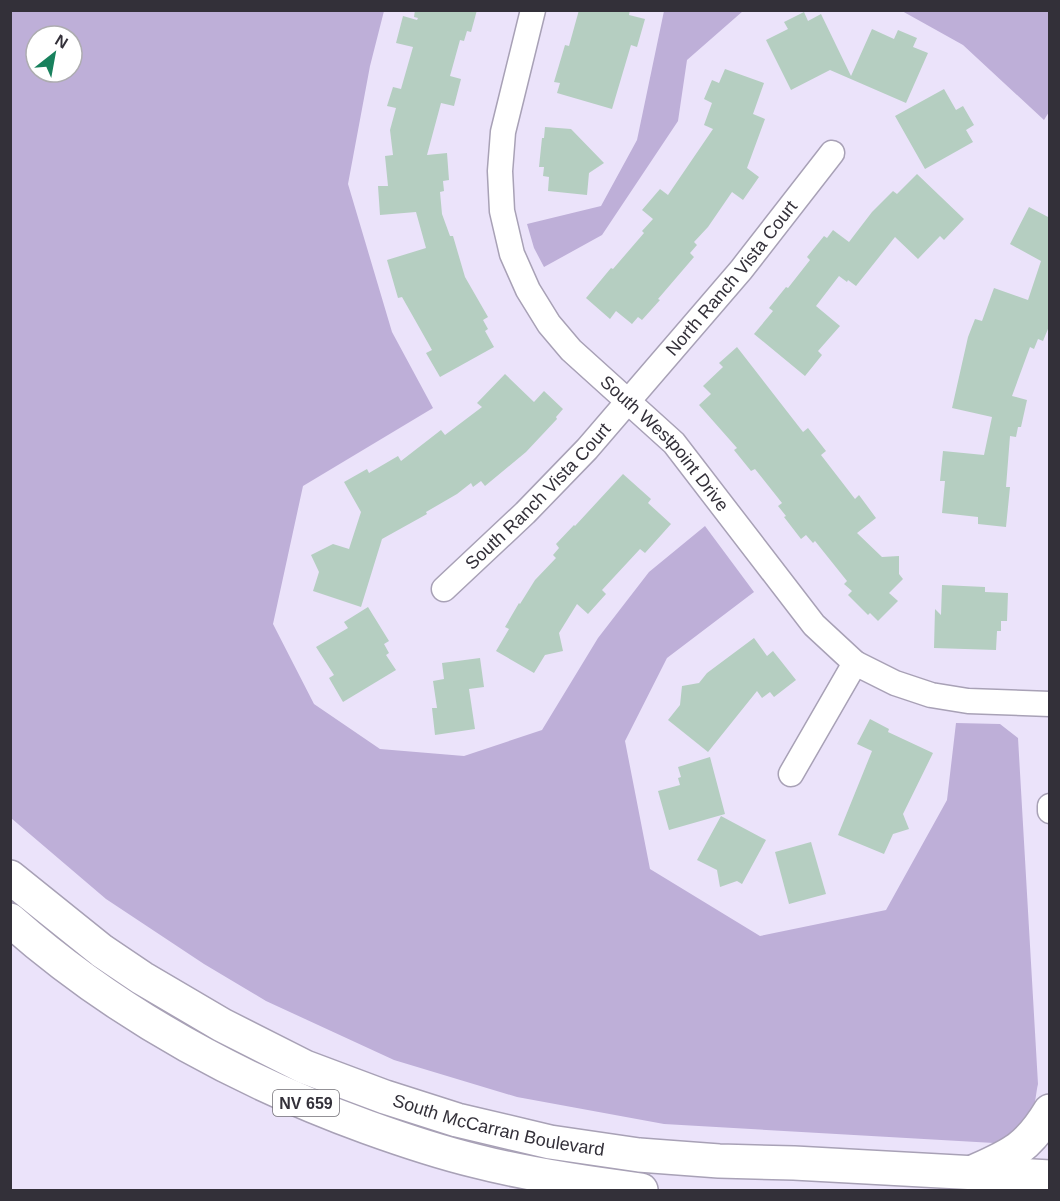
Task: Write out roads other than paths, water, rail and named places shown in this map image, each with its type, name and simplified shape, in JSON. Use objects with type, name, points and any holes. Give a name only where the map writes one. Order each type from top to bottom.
[{"type":"main road","name":"South McCarran Boulevard","points":[[10,877],[102,951],[142,978],[222,1025],[305,1066],[385,1097],[457,1120],[550,1142],[639,1155],[1050,1177]]},
{"type":"main road","name":"South McCarran Boulevard","points":[[10,920],[35,942],[106,994],[179,1040],[264,1085],[336,1116],[406,1141],[475,1161],[563,1179],[642,1191]]},
{"type":"main road","points":[[970,1173],[1010,1155],[1029,1141],[1050,1112]]},
{"type":"street","name":"South Westpoint Drive","points":[[533,10],[503,132],[500,171],[502,211],[512,254],[528,290],[549,324],[571,350],[674,443],[814,626],[855,663],[895,683],[931,695],[968,701],[1050,704]]},
{"type":"street","name":"North Ranch Vista Court","points":[[628,402],[741,270],[832,153]]},
{"type":"street","name":"South Ranch Vista Court","points":[[444,589],[525,513],[587,449],[628,402]]},
{"type":"street","points":[[791,774],[855,663]]},
{"type":"street","points":[[1050,806],[1050,811]]}]
